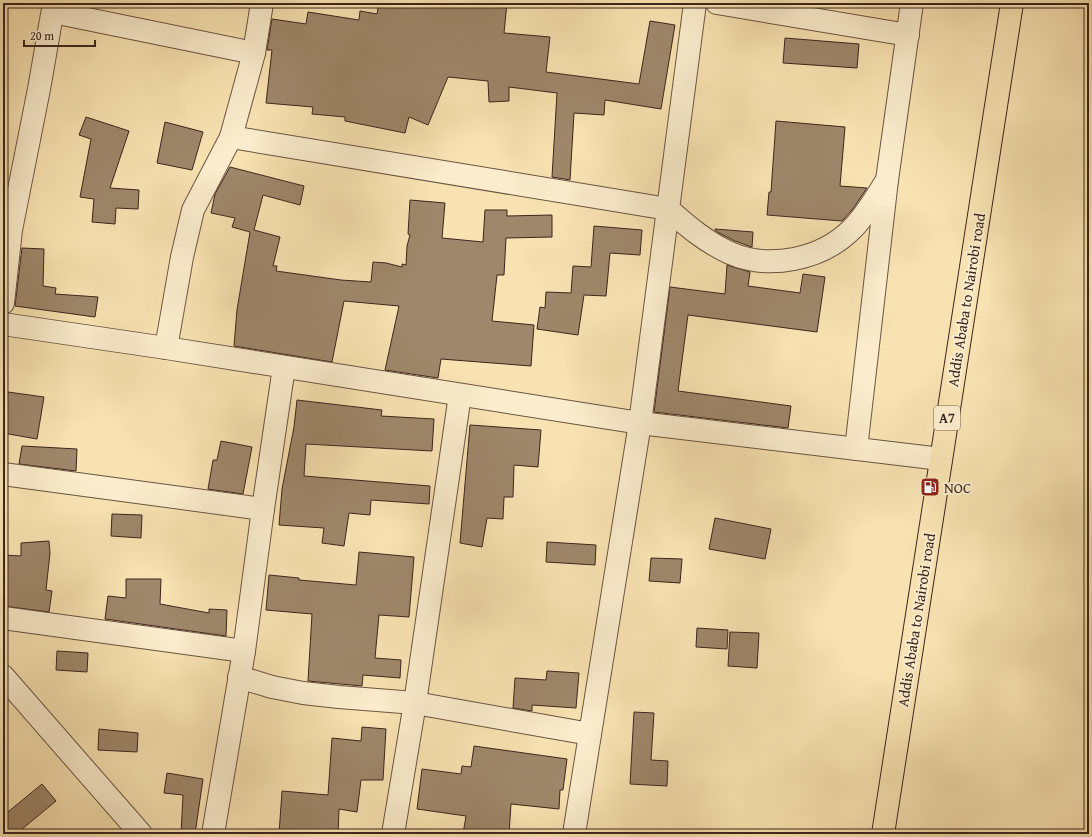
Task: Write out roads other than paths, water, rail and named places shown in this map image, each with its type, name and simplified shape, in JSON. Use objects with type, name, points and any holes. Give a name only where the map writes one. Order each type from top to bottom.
[{"type":"highway","name":"Addis Ababa to Nairobi road","points":[[883,834],[1012,3]]},
{"type":"street","points":[[166,348],[182,257],[193,210],[231,136],[254,53],[262,3]]},
{"type":"street","points":[[574,834],[640,423],[695,3]]},
{"type":"street","points":[[717,3],[908,35]]},
{"type":"street","points":[[856,449],[887,180],[912,3]]},
{"type":"street","points":[[3,303],[11,230],[53,8],[254,53]]},
{"type":"street","points":[[231,136],[668,209],[695,233],[729,253],[746,258],[784,261],[823,250],[839,241],[865,215],[887,180]]},
{"type":"street","points":[[3,324],[166,348],[640,423],[941,459]]},
{"type":"street","points":[[213,834],[244,651],[284,367]]},
{"type":"street","points":[[393,834],[415,703],[460,395]]},
{"type":"street","points":[[3,474],[263,509]]},
{"type":"street","points":[[3,618],[244,651]]},
{"type":"street","points":[[3,676],[141,834]]},
{"type":"street","points":[[239,676],[272,687],[303,693],[415,703],[590,734]]},
{"type":"place","name":"NOC","points":[[930,487]]}]
